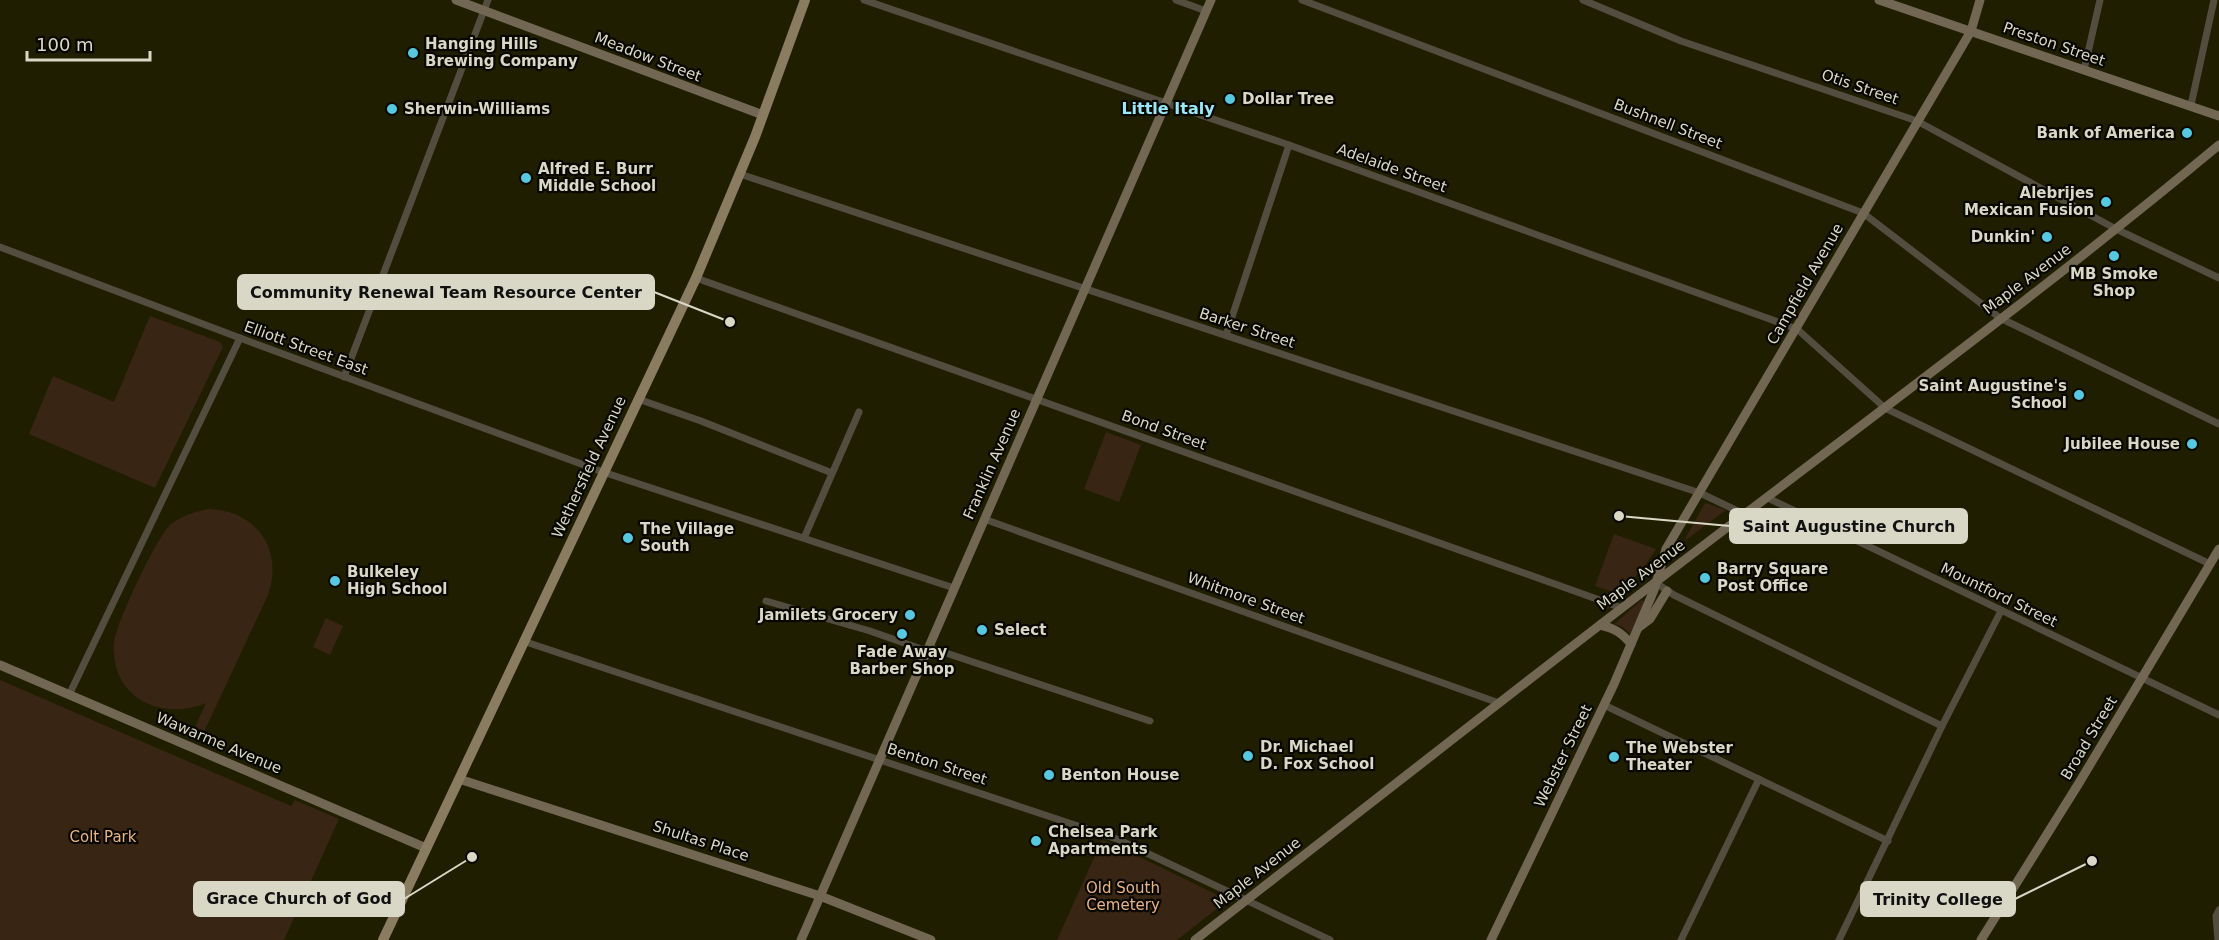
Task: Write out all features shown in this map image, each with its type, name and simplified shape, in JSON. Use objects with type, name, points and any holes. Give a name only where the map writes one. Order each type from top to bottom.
[{"type":"main road","name":"Meadow Street","points":[[456,0],[763,115]]},
{"type":"main road","name":"Wethersfield Avenue","points":[[383,940],[696,278],[740,174],[805,0]]},
{"type":"main road","name":"Franklin Avenue","points":[[801,940],[1211,0]]},
{"type":"main road","name":"Preston Street","points":[[1879,0],[2219,116]]},
{"type":"main road","name":"Campfield Avenue","points":[[1656,583],[1666,549],[1971,31],[1980,0]]},
{"type":"main road","name":"Maple Avenue","points":[[1195,940],[1622,608],[2116,229],[2219,145]]},
{"type":"main road","name":"Broad Street","points":[[1981,940],[2142,679],[2219,549]]},
{"type":"main road","name":"Webster Street","points":[[1491,940],[1604,705],[1656,583]]},
{"type":"main road","points":[[1638,628],[1650,619],[1667,591]]},
{"type":"main road","points":[[1600,625],[1612,627],[1631,644]]},
{"type":"main road","name":"Wawarme Avenue","points":[[0,665],[426,848]]},
{"type":"main road","name":"Shultas Place","points":[[459,779],[820,896],[931,940]]},
{"type":"street","points":[[344,377],[488,0]]},
{"type":"street","name":"Adelaide Street","points":[[864,0],[1288,145],[1797,328],[1885,408],[2210,564]]},
{"type":"street","points":[[1176,0],[1206,11]]},
{"type":"street","name":"Bushnell Street","points":[[1302,0],[1863,213],[2000,318],[2219,423]]},
{"type":"street","name":"Otis Street","points":[[1583,0],[1681,41],[1917,121],[2116,229],[2219,278]]},
{"type":"street","points":[[2084,70],[2100,0]]},
{"type":"street","points":[[2191,105],[2214,0]]},
{"type":"street","points":[[1226,335],[1288,145]]},
{"type":"street","name":"Barker Street","points":[[740,174],[1700,493],[1744,514]]},
{"type":"street","name":"Elliott Street East","points":[[0,247],[603,472],[954,588]]},
{"type":"street","name":"Bond Street","points":[[696,278],[1622,608]]},
{"type":"street","points":[[69,695],[240,338]]},
{"type":"street","points":[[638,399],[701,421],[832,473]]},
{"type":"street","points":[[804,538],[860,412]]},
{"type":"street","name":"Mountford Street","points":[[1768,498],[2219,714]]},
{"type":"street","name":"Whitmore Street","points":[[984,519],[1499,703]]},
{"type":"street","points":[[1656,583],[1667,591],[1942,726]]},
{"type":"street","points":[[766,601],[928,649],[1150,721]]},
{"type":"street","points":[[1839,940],[1942,726],[2001,611]]},
{"type":"street","name":"Benton Street","points":[[524,641],[1117,839],[1330,940]]},
{"type":"street","points":[[1604,705],[1887,841]]},
{"type":"street","points":[[1681,940],[1758,779]]},
{"type":"street","points":[[2218,940],[2216,916],[2219,910]]},
{"type":"green space","points":[[150,316],[220,342],[223,347],[155,488],[29,434],[53,376],[114,402]]},
{"type":"green space","points":[[1106,432],[1141,445],[1119,502],[1084,489]]},
{"type":"green space","points":[[1705,503],[1726,510],[1686,540],[1685,539]]},
{"type":"green space","points":[[208,509],[240,516],[262,535],[269,548],[272,578],[268,595],[204,732],[195,727],[206,703],[191,708],[175,709],[160,708],[146,703],[124,684],[117,671],[114,648],[115,636],[140,575],[164,533],[179,519]]},
{"type":"green space","points":[[1614,534],[1656,549],[1645,566],[1619,594],[1595,586]]},
{"type":"green space","points":[[1642,600],[1645,602],[1630,634],[1623,627],[1614,624]]},
{"type":"green space","points":[[326,618],[343,626],[330,655],[313,647]]},
{"type":"green space","name":"Colt Park","points":[[0,680],[291,806],[295,800],[339,819],[284,940],[0,940]]},
{"type":"green space","name":"Old South Cemetery","points":[[1102,840],[1228,900],[1177,940],[1057,940]]},
{"type":"place","name":"Hanging Hills Brewing Company","points":[[413,53]]},
{"type":"place","name":"Dollar Tree","points":[[1230,99]]},
{"type":"place","name":"Sherwin-Williams","points":[[392,109]]},
{"type":"place","name":"Bank of America","points":[[2187,133]]},
{"type":"place","name":"Alfred E. Burr Middle School","points":[[526,178]]},
{"type":"place","name":"Alebrijes Mexican Fusion","points":[[2106,202]]},
{"type":"place","name":"Dunkin'","points":[[2047,237]]},
{"type":"place","name":"MB Smoke Shop","points":[[2114,256]]},
{"type":"place","name":"Community Renewal Team Resource Center","points":[[730,322]]},
{"type":"place","name":"Saint Augustine's School","points":[[2079,395]]},
{"type":"place","name":"Jubilee House","points":[[2192,444]]},
{"type":"place","name":"Saint Augustine Church","points":[[1619,516]]},
{"type":"place","name":"The Village South","points":[[628,538]]},
{"type":"place","name":"Barry Square Post Office","points":[[1705,578]]},
{"type":"place","name":"Bulkeley High School","points":[[335,581]]},
{"type":"place","name":"Jamilets Grocery","points":[[910,615]]},
{"type":"place","name":"Select","points":[[982,630]]},
{"type":"place","name":"Fade Away Barber Shop","points":[[902,634]]},
{"type":"place","name":"Dr. Michael D. Fox School","points":[[1248,756]]},
{"type":"place","name":"The Webster Theater","points":[[1614,757]]},
{"type":"place","name":"Benton House","points":[[1049,775]]},
{"type":"place","name":"Chelsea Park Apartments","points":[[1036,841]]},
{"type":"place","name":"Grace Church of God","points":[[472,857]]},
{"type":"place","name":"Trinity College","points":[[2092,861]]},
{"type":"district","name":"Little Italy","points":[[1168,108]]}]
